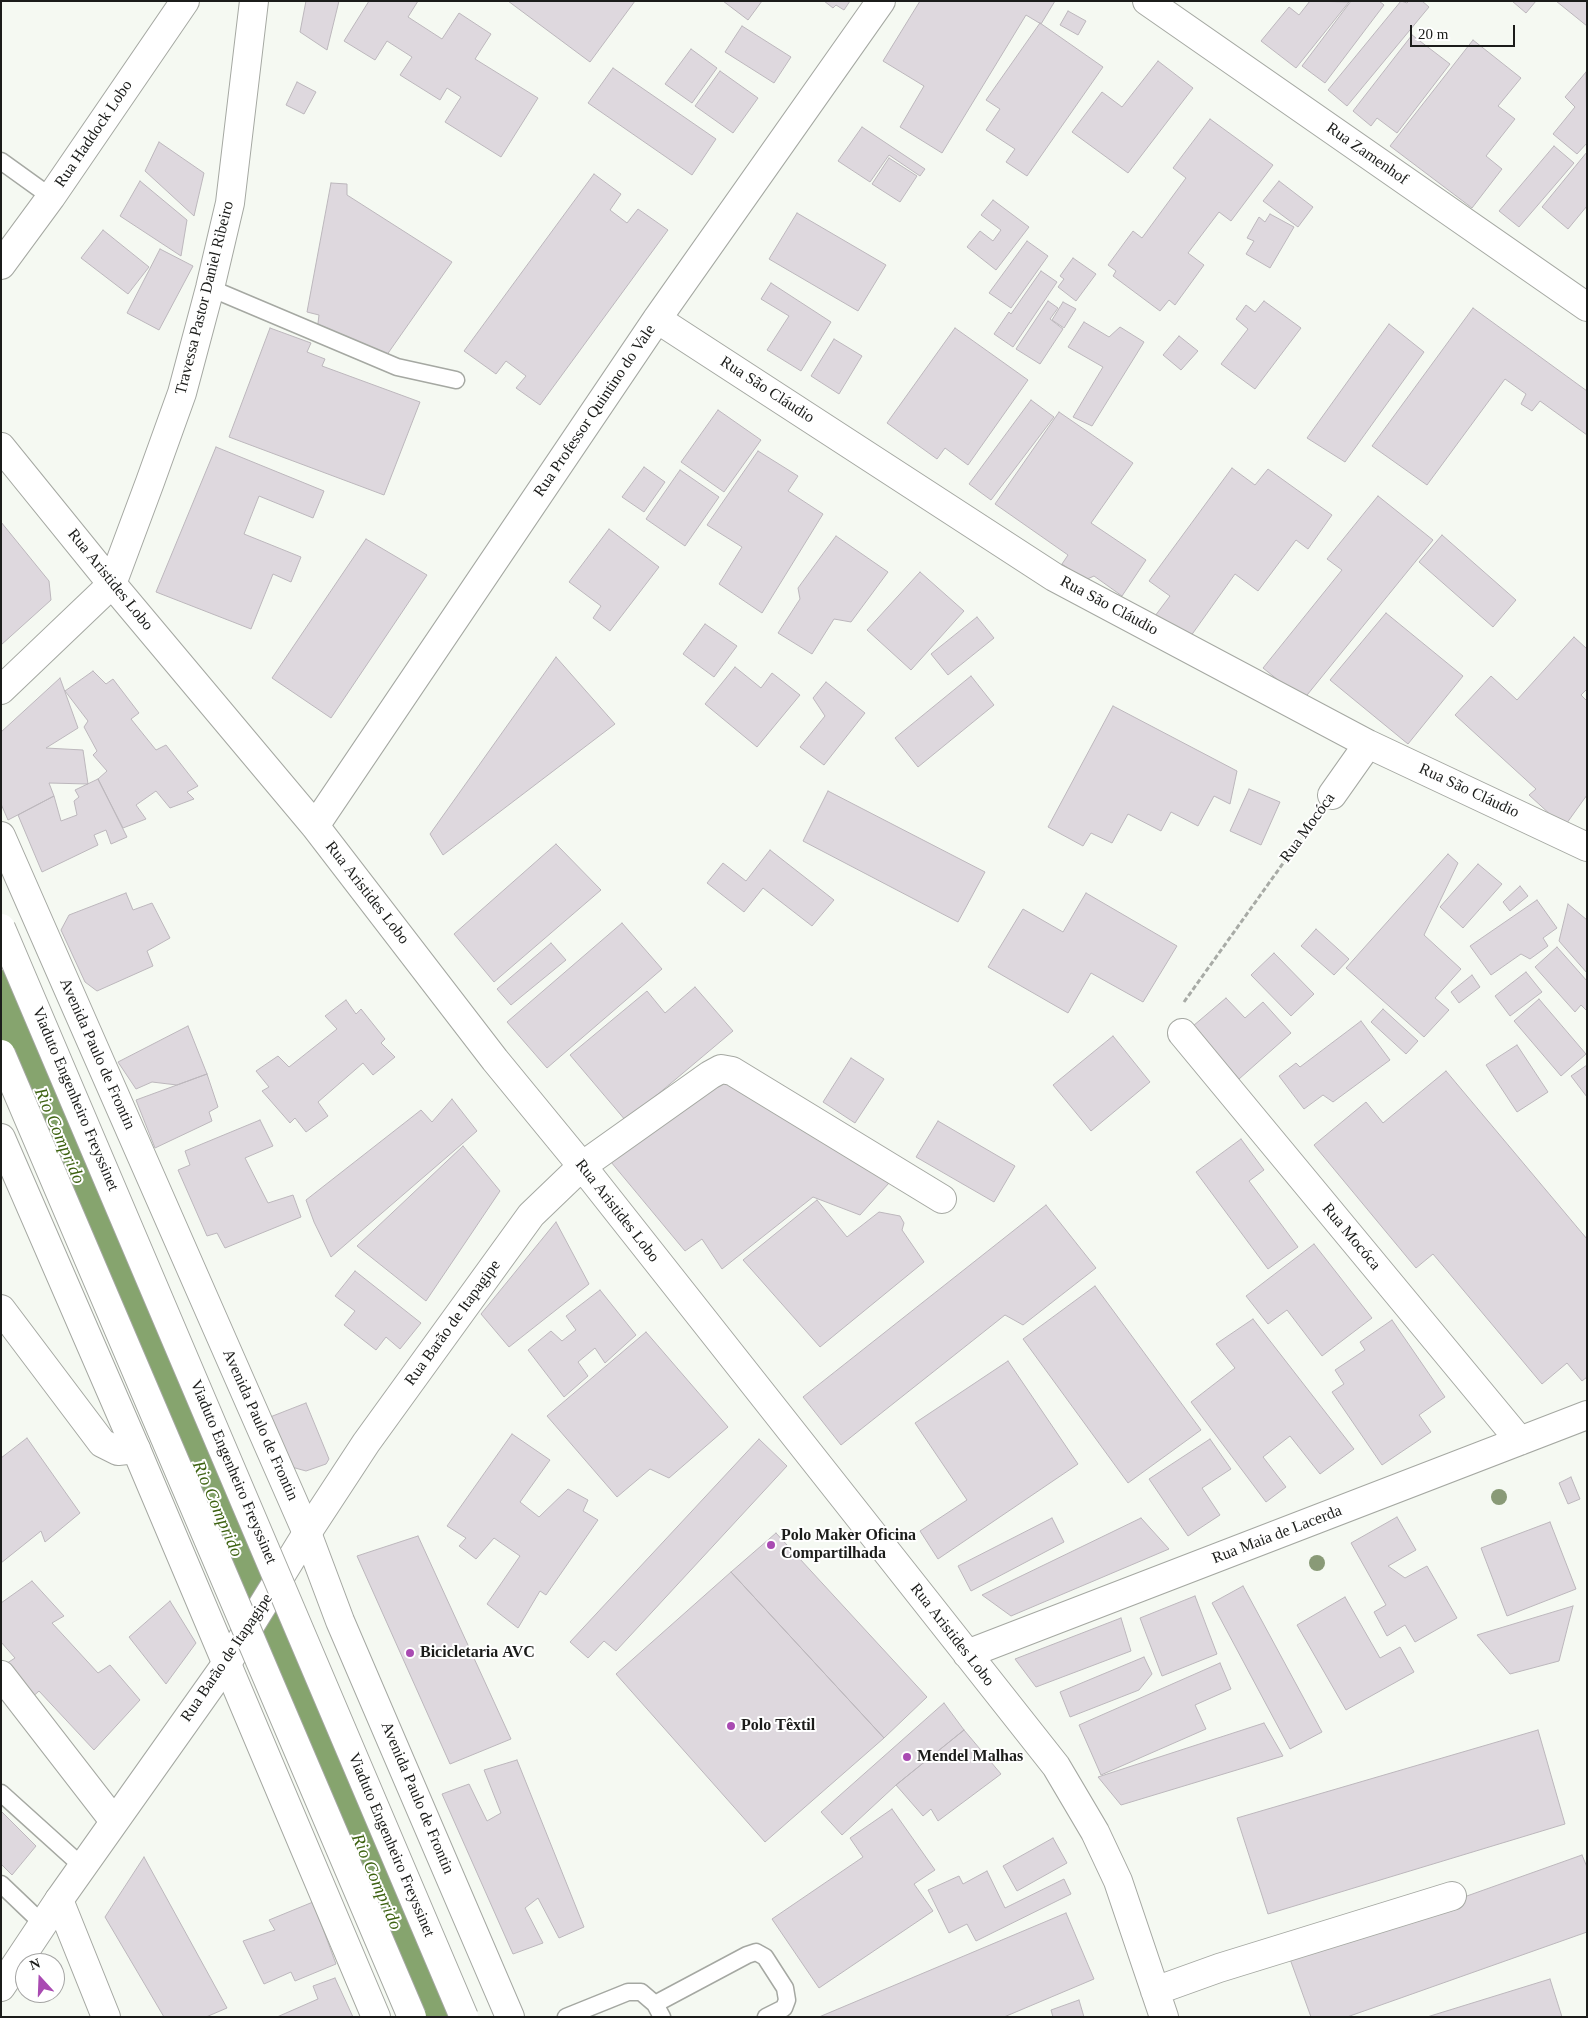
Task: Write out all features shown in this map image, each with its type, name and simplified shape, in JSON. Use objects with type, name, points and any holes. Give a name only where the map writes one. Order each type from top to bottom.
[{"type":"main road","name":"Travessa Pastor Daniel Ribeiro","points":[[112,584],[182,393],[210,288],[230,203],[254,1]]},
{"type":"main road","name":"Rua Professor Quintino do Vale","points":[[316,826],[657,319],[881,1]]},
{"type":"main road","name":"Rua Zamenhof","points":[[1147,1],[1587,308]]},
{"type":"main road","name":"Rua Haddock Lobo","points":[[1,265],[51,197],[183,2]]},
{"type":"main road","name":"Rua São Cláudio","points":[[657,319],[1054,577],[1368,744],[1587,847]]},
{"type":"main road","name":"Rua Aristides Lobo","points":[[1,447],[112,584],[316,826],[495,1060],[582,1166],[1056,1766],[1095,1832],[1118,1881],[1164,2017]]},
{"type":"main road","points":[[1,690],[112,584]]},
{"type":"main road","name":"Rua Mocóca","points":[[1332,796],[1368,744]]},
{"type":"main road","name":"Avenida Paulo de Frontin","points":[[1,836],[306,1536],[340,1621],[510,2017]]},
{"type":"main road","name":"Viaduto Engenheiro Freyssinet","points":[[1,928],[464,2017]]},
{"type":"main road","name":"Rua Mocóca","points":[[1182,1033],[1520,1441]]},
{"type":"main road","points":[[1,1054],[412,2017]]},
{"type":"main road","name":"Rua Barão de Itapagipe","points":[[1,1987],[114,1821],[228,1661],[366,1443],[531,1215],[582,1166],[702,1080],[722,1070],[732,1071],[942,1199]]},
{"type":"main road","points":[[1,1138],[228,1661],[376,2017]]},
{"type":"main road","points":[[1,1309],[102,1443],[118,1451],[136,1449]]},
{"type":"main road","name":"Rua Maia de Lacerda","points":[[967,1654],[1587,1415]]},
{"type":"main road","points":[[1,1675],[114,1821]]},
{"type":"main road","points":[[1155,1991],[1219,1968],[1452,1896]]},
{"type":"main road","points":[[59,1900],[106,2017]]},
{"type":"lane","points":[[1,161],[51,197]]},
{"type":"lane","points":[[210,288],[397,368],[456,380]]},
{"type":"lane","points":[[1,1793],[83,1867]]},
{"type":"lane","points":[[1,1884],[44,1924]]},
{"type":"lane","points":[[566,2017],[628,1992],[641,1992],[658,2010],[747,1955],[756,1952],[765,1957],[784,1988],[787,2000],[784,2008],[766,2017]]},
{"type":"path","name":"Rua Mocóca","points":[[1195,986],[1332,796]]},
{"type":"building","points":[[306,1],[339,1],[327,50],[300,32]]},
{"type":"building","points":[[369,1],[418,1],[408,17],[442,39],[459,13],[491,34],[475,59],[538,98],[501,157],[445,122],[461,97],[447,88],[440,100],[400,75],[412,57],[387,41],[375,60],[344,41]]},
{"type":"building","points":[[508,1],[635,1],[590,62]]},
{"type":"building","points":[[723,1],[762,1],[748,20]]},
{"type":"building","points":[[824,1],[850,1],[844,10],[836,5],[833,8]]},
{"type":"building","points":[[920,1],[1055,1],[1041,24],[1026,15],[942,153],[900,127],[924,86],[883,61]]},
{"type":"building","points":[[1310,1],[1349,2],[1296,68],[1261,41],[1289,7],[1299,15]]},
{"type":"building","points":[[1351,1],[1379,1],[1384,5],[1325,83],[1302,66]]},
{"type":"building","points":[[1401,1],[1407,3],[1409,1],[1422,1],[1429,7],[1347,106],[1328,90]]},
{"type":"building","points":[[1512,1],[1536,1],[1526,13]]},
{"type":"building","points":[[1556,1],[1587,1],[1587,26]]},
{"type":"building","points":[[1068,11],[1086,21],[1078,35],[1060,25]]},
{"type":"building","points":[[1040,23],[1103,67],[1027,176],[1006,162],[1015,149],[986,130],[1000,109],[986,100]]},
{"type":"building","points":[[742,26],[791,57],[774,83],[725,52]]},
{"type":"building","points":[[1412,35],[1450,64],[1397,133],[1377,118],[1371,126],[1353,111]]},
{"type":"building","points":[[1473,40],[1521,78],[1498,106],[1515,119],[1486,156],[1502,169],[1472,208],[1390,146]]},
{"type":"building","points":[[691,49],[717,68],[692,103],[665,84]]},
{"type":"building","points":[[1158,61],[1193,88],[1128,173],[1072,132],[1102,92],[1122,107]]},
{"type":"building","points":[[613,68],[716,139],[692,175],[588,103]]},
{"type":"building","points":[[720,71],[758,98],[733,133],[695,106]]},
{"type":"building","points":[[1586,72],[1587,143],[1577,154],[1553,134],[1575,107],[1565,97]]},
{"type":"building","points":[[297,82],[316,92],[304,114],[286,105]]},
{"type":"building","points":[[1210,119],[1273,165],[1231,221],[1219,212],[1188,253],[1204,265],[1175,305],[1169,300],[1160,311],[1113,276],[1116,271],[1108,265],[1133,231],[1142,238],[1186,178],[1173,168]]},
{"type":"building","points":[[862,127],[925,169],[920,176],[889,155],[870,182],[838,161]]},
{"type":"building","points":[[159,142],[204,173],[194,216],[145,171]]},
{"type":"building","points":[[1554,146],[1574,163],[1519,227],[1499,211]]},
{"type":"building","points":[[1587,152],[1587,206],[1568,229],[1542,207]]},
{"type":"building","points":[[889,158],[917,176],[900,202],[872,184]]},
{"type":"building","points":[[594,174],[621,194],[610,210],[627,223],[638,209],[668,230],[540,405],[516,388],[526,376],[506,361],[496,374],[464,351]]},
{"type":"building","points":[[140,181],[187,220],[181,256],[120,216]]},
{"type":"building","points":[[1279,181],[1313,207],[1298,227],[1263,201]]},
{"type":"building","points":[[331,183],[347,184],[347,195],[452,262],[384,359],[317,331],[319,315],[307,312]]},
{"type":"building","points":[[993,200],[1029,227],[996,270],[967,247],[980,231],[993,241],[1001,230],[981,215]]},
{"type":"building","points":[[797,213],[886,265],[858,311],[769,259]]},
{"type":"building","points":[[1270,214],[1294,227],[1270,268],[1246,254],[1254,241],[1247,238],[1259,217],[1265,222]]},
{"type":"building","points":[[103,230],[149,267],[128,294],[81,258]]},
{"type":"building","points":[[1027,241],[1048,256],[1011,308],[989,293]]},
{"type":"building","points":[[160,249],[193,266],[159,330],[127,313]]},
{"type":"building","points":[[1073,258],[1096,274],[1076,301],[1058,287],[1064,279],[1060,276]]},
{"type":"building","points":[[1041,271],[1057,282],[1013,347],[994,334],[1009,312],[1011,314]]},
{"type":"building","points":[[771,283],[831,322],[801,371],[767,350],[789,316],[761,299]]},
{"type":"building","points":[[1048,301],[1058,308],[1050,319],[1063,329],[1040,364],[1016,349]]},
{"type":"building","points":[[1264,301],[1301,328],[1255,389],[1221,364],[1248,329],[1236,319],[1246,305],[1255,312]]},
{"type":"building","points":[[1063,302],[1076,309],[1064,328],[1052,320]]},
{"type":"building","points":[[1473,308],[1587,391],[1587,435],[1540,401],[1532,411],[1521,404],[1526,394],[1505,379],[1427,485],[1372,446]]},
{"type":"building","points":[[1084,322],[1109,337],[1120,327],[1144,342],[1092,426],[1073,417],[1103,367],[1068,347]]},
{"type":"building","points":[[1389,324],[1424,352],[1345,462],[1307,438]]},
{"type":"building","points":[[270,328],[311,343],[307,352],[325,359],[322,366],[420,402],[384,495],[229,437]]},
{"type":"building","points":[[955,328],[1028,380],[968,465],[945,448],[937,459],[887,423]]},
{"type":"building","points":[[1179,336],[1198,351],[1181,370],[1163,355]]},
{"type":"building","points":[[834,339],[862,356],[839,394],[811,376]]},
{"type":"building","points":[[1031,400],[1054,417],[991,500],[969,484]]},
{"type":"building","points":[[718,410],[761,440],[724,492],[681,462]]},
{"type":"building","points":[[1059,412],[1133,463],[1091,523],[1146,560],[1122,596],[1094,576],[1085,580],[1062,564],[1068,555],[995,504]]},
{"type":"building","points":[[216,447],[324,491],[313,518],[259,496],[244,534],[301,557],[291,582],[273,574],[251,629],[156,592]]},
{"type":"building","points":[[758,451],[798,476],[788,491],[823,514],[762,613],[719,584],[742,547],[707,525]]},
{"type":"building","points":[[644,467],[665,482],[644,512],[622,497]]},
{"type":"building","points":[[1232,468],[1255,485],[1268,469],[1332,515],[1308,549],[1296,540],[1258,591],[1235,574],[1188,640],[1155,616],[1170,596],[1149,581]]},
{"type":"building","points":[[680,470],[719,497],[685,546],[646,519]]},
{"type":"building","points":[[1378,496],[1433,540],[1303,700],[1263,668],[1342,570],[1327,559]]},
{"type":"building","points":[[1,522],[49,581],[51,600],[1,645]]},
{"type":"building","points":[[609,529],[659,567],[610,631],[593,618],[601,606],[569,582]]},
{"type":"building","points":[[1442,535],[1516,600],[1493,627],[1419,562]]},
{"type":"building","points":[[836,536],[888,572],[851,622],[834,619],[812,654],[778,633],[800,599],[798,588]]},
{"type":"building","points":[[366,539],[427,575],[331,718],[272,678]]},
{"type":"building","points":[[920,572],[964,611],[911,670],[867,630]]},
{"type":"building","points":[[1386,613],[1463,676],[1408,744],[1330,680]]},
{"type":"building","points":[[977,617],[994,638],[948,675],[931,654]]},
{"type":"building","points":[[705,624],[737,646],[714,677],[683,654]]},
{"type":"building","points":[[1574,637],[1587,649],[1587,689],[1581,695],[1587,701],[1587,795],[1564,827],[1529,795],[1536,789],[1455,715],[1491,676],[1517,700]]},
{"type":"building","points":[[556,657],[615,724],[443,855],[430,834]]},
{"type":"building","points":[[735,667],[761,688],[772,673],[800,695],[757,747],[705,704]]},
{"type":"building","points":[[93,671],[106,684],[113,679],[139,713],[131,719],[156,750],[166,745],[198,786],[187,792],[194,799],[170,808],[156,791],[136,805],[146,819],[123,828],[98,779],[107,771],[93,755],[97,751],[84,727],[88,721],[65,691]]},
{"type":"building","points":[[971,676],[994,705],[918,767],[895,738]]},
{"type":"building","points":[[60,678],[78,728],[46,748],[83,750],[88,784],[49,783],[54,796],[8,820],[1,804],[1,732]]},
{"type":"building","points":[[826,682],[865,713],[824,765],[800,747],[825,716],[813,698]]},
{"type":"building","points":[[1113,706],[1237,771],[1230,804],[1214,796],[1198,826],[1171,812],[1161,831],[1128,814],[1112,843],[1091,833],[1083,846],[1048,827]]},
{"type":"building","points":[[98,779],[127,837],[111,844],[106,830],[94,835],[98,845],[42,872],[18,815],[54,796],[61,821],[77,815],[74,801],[79,797],[75,790]]},
{"type":"building","points":[[1249,789],[1280,802],[1261,845],[1230,831]]},
{"type":"building","points":[[828,791],[985,872],[958,922],[803,841]]},
{"type":"building","points":[[556,844],[601,890],[494,982],[454,934]]},
{"type":"building","points":[[770,850],[834,900],[812,926],[763,888],[744,912],[707,883],[723,863],[746,881]]},
{"type":"building","points":[[1448,854],[1458,863],[1424,935],[1461,969],[1435,998],[1449,1010],[1424,1037],[1346,968]]},
{"type":"building","points":[[1478,864],[1502,884],[1463,928],[1440,907]]},
{"type":"building","points":[[1520,886],[1528,896],[1510,911],[1503,902]]},
{"type":"building","points":[[126,893],[133,910],[152,903],[170,938],[147,951],[153,966],[97,991],[85,982],[61,930],[69,915]]},
{"type":"building","points":[[1086,893],[1177,946],[1143,1002],[1091,973],[1068,1013],[988,967],[1023,909],[1063,932]]},
{"type":"building","points":[[1537,900],[1557,928],[1543,938],[1548,946],[1530,959],[1521,954],[1491,975],[1470,946]]},
{"type":"building","points":[[1568,904],[1587,920],[1587,973],[1559,941]]},
{"type":"building","points":[[622,923],[662,969],[547,1068],[507,1022]]},
{"type":"building","points":[[1316,929],[1349,959],[1334,975],[1301,946]]},
{"type":"building","points":[[551,943],[566,960],[511,1005],[497,989]]},
{"type":"building","points":[[1557,947],[1587,981],[1587,1011],[1581,1005],[1575,1012],[1535,967]]},
{"type":"building","points":[[1274,953],[1314,994],[1291,1016],[1251,975]]},
{"type":"building","points":[[1526,972],[1542,992],[1510,1016],[1495,996]]},
{"type":"building","points":[[1472,975],[1480,987],[1459,1003],[1451,992]]},
{"type":"building","points":[[695,987],[733,1031],[626,1121],[570,1055],[647,991],[665,1013]]},
{"type":"building","points":[[1226,998],[1245,1018],[1263,1002],[1291,1033],[1239,1079],[1193,1026]]},
{"type":"building","points":[[1539,999],[1586,1054],[1561,1076],[1514,1021]]},
{"type":"building","points":[[346,1000],[356,1014],[361,1009],[385,1039],[381,1043],[395,1057],[373,1075],[363,1063],[318,1102],[328,1116],[306,1132],[295,1118],[290,1123],[262,1091],[269,1087],[256,1071],[278,1056],[289,1067],[337,1029],[325,1016]]},
{"type":"building","points":[[1383,1009],[1418,1041],[1406,1054],[1371,1022]]},
{"type":"building","points":[[1361,1021],[1390,1060],[1333,1102],[1323,1095],[1304,1109],[1279,1076],[1296,1063],[1300,1067]]},
{"type":"building","points":[[188,1026],[207,1074],[177,1085],[152,1082],[136,1089],[118,1062]]},
{"type":"building","points":[[1113,1036],[1150,1082],[1091,1131],[1053,1085]]},
{"type":"building","points":[[1517,1045],[1548,1092],[1517,1112],[1486,1065]]},
{"type":"building","points":[[851,1058],[884,1079],[855,1123],[823,1102]]},
{"type":"building","points":[[1587,1065],[1587,1097],[1571,1076]]},
{"type":"building","points":[[1446,1071],[1587,1239],[1587,1377],[1582,1381],[1567,1363],[1542,1384],[1433,1254],[1416,1268],[1314,1145],[1366,1102],[1383,1123]]},
{"type":"building","points":[[207,1074],[218,1107],[209,1112],[212,1121],[155,1148],[136,1100]]},
{"type":"building","points":[[730,1074],[889,1183],[860,1215],[813,1197],[722,1269],[702,1239],[685,1251],[611,1162]]},
{"type":"building","points":[[452,1099],[477,1131],[331,1257],[314,1222],[306,1200],[421,1110],[432,1122]]},
{"type":"building","points":[[260,1120],[273,1146],[245,1158],[268,1203],[293,1195],[301,1217],[225,1248],[217,1233],[207,1236],[178,1170],[190,1165],[185,1151]]},
{"type":"building","points":[[938,1121],[1015,1166],[994,1202],[916,1157]]},
{"type":"building","points":[[1241,1139],[1264,1170],[1249,1181],[1298,1247],[1268,1269],[1196,1172]]},
{"type":"building","points":[[463,1146],[500,1191],[426,1301],[357,1246]]},
{"type":"building","points":[[817,1200],[847,1237],[879,1212],[900,1216],[904,1223],[902,1230],[924,1262],[820,1347],[743,1260]]},
{"type":"building","points":[[1046,1205],[1096,1268],[1023,1325],[1005,1315],[841,1445],[803,1397]]},
{"type":"building","points":[[556,1222],[589,1284],[509,1347],[481,1314]]},
{"type":"building","points":[[1314,1244],[1372,1318],[1322,1356],[1287,1310],[1268,1324],[1246,1296]]},
{"type":"building","points":[[355,1271],[421,1323],[400,1349],[386,1337],[376,1350],[344,1325],[355,1311],[335,1296]]},
{"type":"building","points":[[1095,1286],[1201,1430],[1128,1483],[1023,1339]]},
{"type":"building","points":[[600,1290],[636,1335],[605,1363],[595,1348],[578,1362],[588,1376],[564,1397],[528,1350],[551,1331],[562,1341],[576,1330],[566,1316]]},
{"type":"building","points":[[1253,1319],[1354,1449],[1320,1474],[1290,1436],[1263,1457],[1286,1487],[1266,1502],[1191,1402],[1235,1368],[1216,1344]]},
{"type":"building","points":[[1392,1320],[1445,1397],[1419,1415],[1431,1432],[1382,1465],[1332,1392],[1344,1384],[1335,1370],[1365,1350],[1360,1342]]},
{"type":"building","points":[[646,1332],[728,1427],[669,1478],[650,1469],[617,1497],[547,1416]]},
{"type":"building","points":[[1008,1361],[1078,1464],[938,1559],[920,1531],[967,1500],[915,1423]]},
{"type":"building","points":[[306,1403],[329,1459],[326,1464],[306,1471],[288,1466],[265,1419]]},
{"type":"building","points":[[512,1434],[550,1460],[520,1502],[539,1517],[568,1489],[588,1500],[583,1511],[598,1520],[546,1595],[540,1591],[518,1628],[487,1604],[520,1556],[494,1538],[476,1559],[459,1546],[466,1538],[447,1526]]},
{"type":"building","points":[[27,1438],[80,1513],[45,1542],[41,1531],[1,1563],[1,1458]]},
{"type":"building","points":[[759,1439],[787,1466],[616,1651],[604,1641],[588,1658],[570,1642]]},
{"type":"building","points":[[1210,1439],[1231,1469],[1202,1488],[1220,1515],[1188,1536],[1149,1479]]},
{"type":"building","points":[[1571,1477],[1580,1499],[1568,1504],[1559,1483]]},
{"type":"building","points":[[1397,1517],[1416,1550],[1388,1566],[1405,1578],[1427,1566],[1457,1618],[1415,1642],[1405,1625],[1387,1636],[1374,1612],[1386,1605],[1351,1543]]},
{"type":"building","points":[[1052,1518],[1064,1542],[971,1591],[958,1566]]},
{"type":"building","points":[[1141,1518],[1169,1549],[1011,1616],[982,1595]]},
{"type":"building","points":[[1550,1522],[1576,1589],[1507,1616],[1481,1548]]},
{"type":"building","points":[[776,1533],[927,1697],[884,1738],[731,1572]]},
{"type":"building","points":[[418,1536],[511,1739],[450,1764],[357,1556]]},
{"type":"building","points":[[731,1572],[884,1738],[765,1842],[616,1674]]},
{"type":"building","points":[[32,1581],[64,1616],[52,1623],[98,1673],[110,1665],[140,1700],[94,1750],[39,1691],[28,1701],[1,1667],[15,1658],[1,1642],[1,1603]]},
{"type":"building","points":[[1243,1586],[1322,1732],[1290,1749],[1212,1603]]},
{"type":"building","points":[[1195,1596],[1217,1654],[1162,1676],[1140,1618]]},
{"type":"building","points":[[1345,1597],[1380,1658],[1400,1647],[1414,1672],[1346,1710],[1297,1625]]},
{"type":"building","points":[[170,1601],[196,1643],[166,1684],[129,1637]]},
{"type":"building","points":[[1573,1606],[1559,1661],[1510,1674],[1477,1635]]},
{"type":"building","points":[[1121,1618],[1131,1651],[1036,1687],[1015,1659]]},
{"type":"building","points":[[1144,1657],[1152,1674],[1139,1690],[1070,1717],[1060,1692]]},
{"type":"building","points":[[1220,1663],[1231,1689],[1195,1705],[1206,1729],[1101,1775],[1079,1725]]},
{"type":"building","name":"Mendel Malhas","points":[[944,1703],[964,1730],[896,1785],[842,1835],[821,1812]]},
{"type":"building","points":[[1264,1723],[1283,1756],[1121,1805],[1098,1777]]},
{"type":"building","points":[[964,1730],[1001,1774],[938,1821],[931,1809],[923,1816],[896,1785]]},
{"type":"building","points":[[1538,1730],[1565,1824],[1268,1914],[1237,1818]]},
{"type":"building","points":[[517,1760],[584,1927],[559,1938],[538,1898],[525,1908],[543,1943],[513,1954],[442,1794],[469,1784],[487,1821],[501,1813],[484,1770]]},
{"type":"building","points":[[892,1809],[935,1870],[914,1884],[933,1911],[819,1988],[772,1919],[863,1857],[850,1838]]},
{"type":"building","points":[[1,1811],[36,1846],[12,1875],[1,1864]]},
{"type":"building","points":[[1053,1838],[1067,1863],[1017,1891],[1003,1866]]},
{"type":"building","points":[[1582,1855],[1587,1867],[1587,1932],[1347,2017],[1311,2017],[1290,1959]]},
{"type":"building","points":[[144,1857],[227,2008],[206,2017],[164,2017],[105,1917]]},
{"type":"building","points":[[987,1871],[1005,1908],[1064,1879],[1071,1894],[976,1941],[967,1924],[949,1933],[928,1890],[959,1876],[963,1884]]},
{"type":"building","points":[[313,1902],[336,1964],[295,1981],[291,1972],[264,1984],[243,1941],[275,1930],[269,1920]]},
{"type":"building","points":[[1066,1913],[1094,1979],[1004,2017],[819,2017]]},
{"type":"building","points":[[335,1978],[353,2017],[277,2017],[318,1999],[313,1986]]},
{"type":"building","points":[[1550,1979],[1562,2017],[1427,2017]]},
{"type":"building","points":[[1079,2000],[1084,2017],[1053,2017],[1051,2010]]},
{"type":"waterway","name":"Rio Comprido","points":[[1,1001],[434,2017]]},
{"type":"place","name":"Polo Maker Oficina Compartilhada","points":[[771,1545]]},
{"type":"place","name":"Bicicletaria AVC","points":[[410,1653]]},
{"type":"place","name":"Polo Têxtil","points":[[731,1726]]},
{"type":"place","name":"Mendel Malhas","points":[[907,1757]]}]
